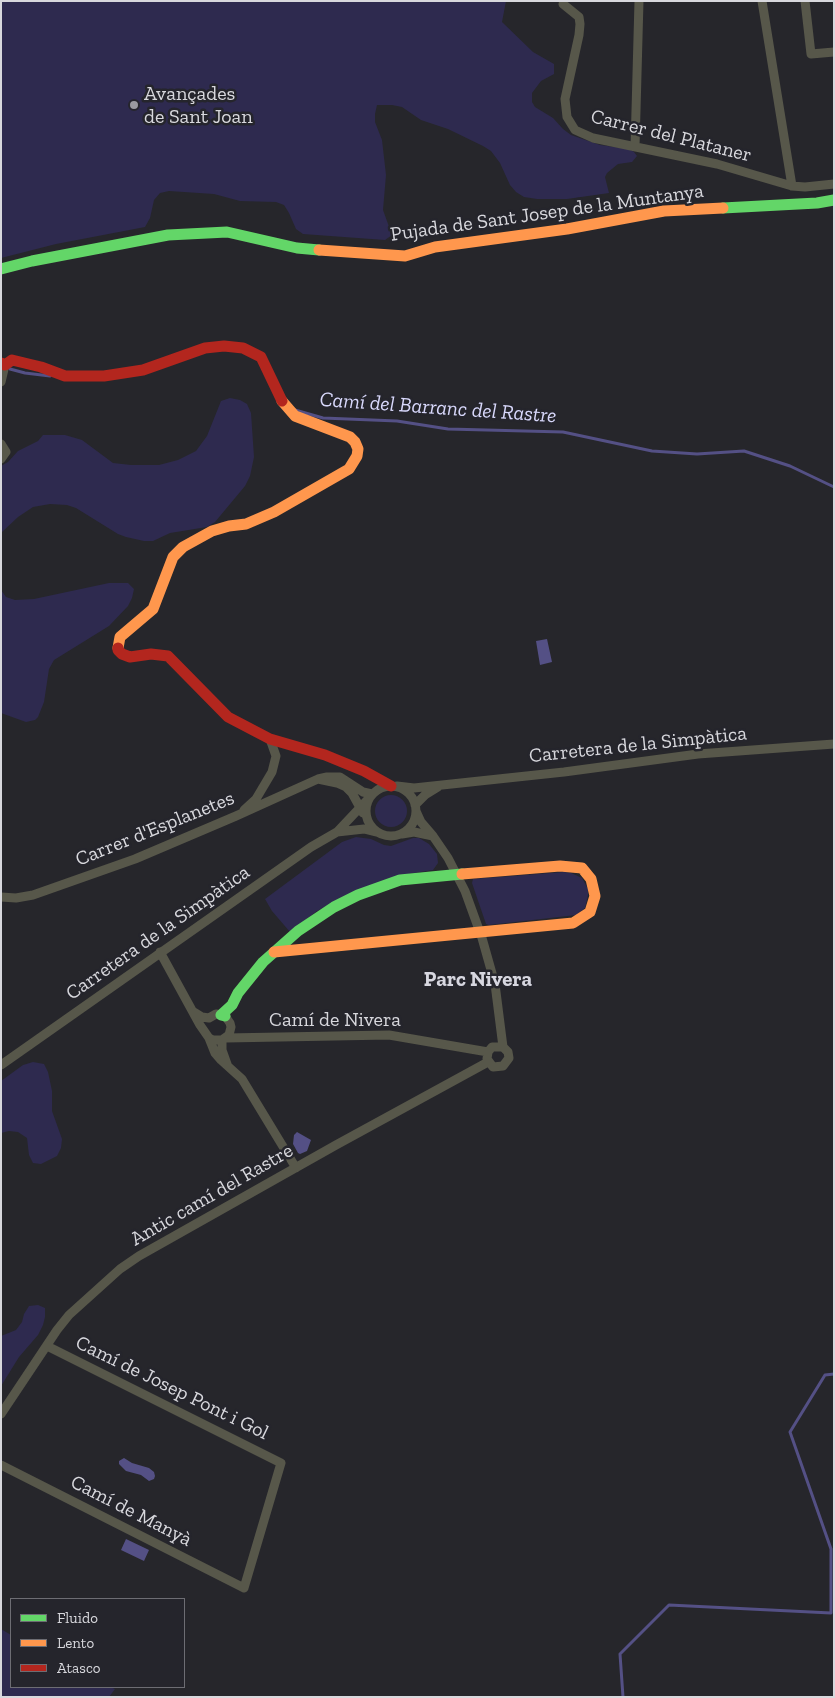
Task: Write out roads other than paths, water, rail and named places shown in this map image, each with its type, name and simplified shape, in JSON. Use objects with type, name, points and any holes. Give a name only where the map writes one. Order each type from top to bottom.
[{"type":"street","points":[[635,146],[638,1]]},
{"type":"street","points":[[762,1],[792,186]]},
{"type":"street","points":[[805,1],[811,54],[834,52]]},
{"type":"street","name":"Carrer del Plataner","points":[[564,4],[579,17],[580,24],[580,35],[565,99],[566,112],[570,124],[575,130],[592,138],[717,164],[792,186],[805,187],[834,184]]},
{"type":"street","name":"Pujada de Sant Josep de la Muntanya","points":[[1,269],[32,261],[168,235],[227,232],[297,248],[405,256],[434,247],[567,228],[664,211],[817,203],[834,200]]},
{"type":"street","points":[[1,382],[3,364],[12,360],[42,367],[65,376],[104,376],[143,370],[206,348],[224,346],[243,348],[261,357],[288,410],[295,416],[350,437],[355,442],[358,449],[357,456],[349,469],[274,512],[246,524],[212,531],[183,547],[173,557],[153,610],[120,637],[118,650],[130,657],[151,654],[168,656],[228,717],[270,739],[325,755],[409,793],[421,822],[433,836],[466,891],[480,933],[495,984],[503,1047],[509,1055],[506,1064],[496,1068],[488,1062],[488,1052],[492,1047],[503,1047]]},
{"type":"street","points":[[1,444],[6,452],[1,459]]},
{"type":"street","points":[[236,816],[256,799],[272,772],[276,756],[270,739]]},
{"type":"street","name":"Carretera de la Simpàtica","points":[[394,786],[414,788],[564,772],[698,754],[834,744]]},
{"type":"street","points":[[364,771],[374,785],[366,810],[369,822]]},
{"type":"street","name":"Carrer d'Esplanetes","points":[[1,898],[34,895],[135,859],[327,776],[340,777],[363,792],[372,794]]},
{"type":"street","points":[[318,779],[346,787],[352,793],[374,829],[381,833],[394,835],[414,832],[433,836]]},
{"type":"street","name":"Carretera de la Simpàtica","points":[[416,808],[431,791],[447,784]]},
{"type":"street","points":[[372,794],[384,787],[394,786]]},
{"type":"street","name":"Carretera de la Simpàtica","points":[[1,1065],[311,847],[337,832],[372,794]]},
{"type":"street","points":[[400,834],[411,825],[416,808]]},
{"type":"street","name":"Carretera de la Simpàtica","points":[[337,832],[364,829],[381,833]]},
{"type":"street","points":[[224,1017],[251,976],[263,962],[274,952],[316,918],[358,895],[400,880],[560,866],[582,868],[591,879],[595,896],[590,912],[573,923],[274,952]]},
{"type":"street","points":[[160,952],[200,1025],[213,1040],[226,1037]]},
{"type":"street","points":[[194,1012],[202,1017],[209,1018]]},
{"type":"street","points":[[227,1066],[222,1050],[231,1027],[224,1017],[212,1015],[204,1025],[215,1053],[227,1066],[242,1079],[296,1168]]},
{"type":"street","name":"Camí de Nivera","points":[[226,1037],[389,1035],[488,1052]]},
{"type":"street","name":"Antic camí del Rastre","points":[[1,1414],[69,1315],[120,1269],[139,1256],[488,1062]]},
{"type":"street","name":"Camí de Josep Pont i Gol","points":[[47,1346],[281,1463],[244,1588]]},
{"type":"street","name":"Camí de Manyà","points":[[1,1465],[244,1588]]},
{"type":"waterway","name":"Camí del Barranc del Rastre","points":[[10,369],[50,376]]},
{"type":"waterway","name":"Camí del Barranc del Rastre","points":[[295,410],[323,418],[397,421],[448,429],[563,432],[652,451],[697,454],[744,451],[790,466],[834,487]]},
{"type":"waterway","points":[[623,1697],[620,1654],[669,1605],[831,1613],[831,1549],[790,1432],[825,1375],[834,1374]]},
{"type":"place","name":"Avançades de Sant Joan","points":[[134,105]]},
{"type":"district","name":"Parc Nivera","points":[[478,980]]}]
